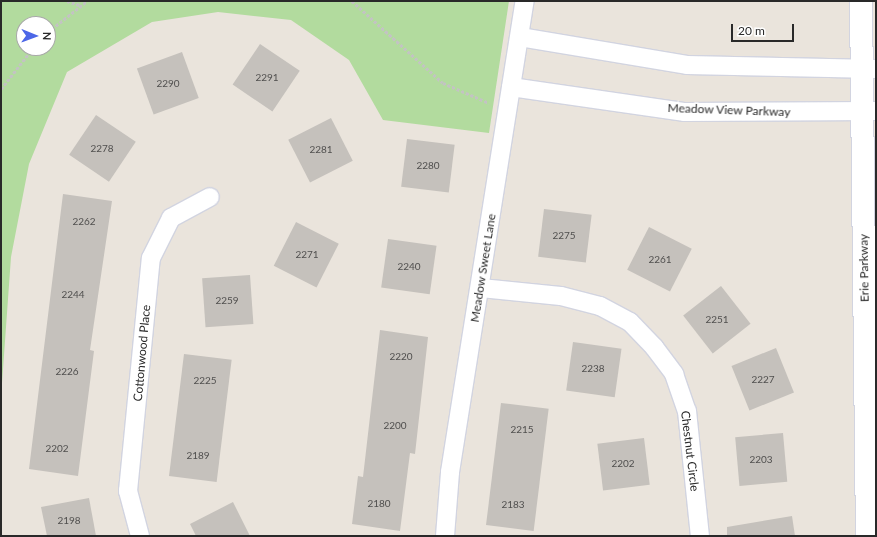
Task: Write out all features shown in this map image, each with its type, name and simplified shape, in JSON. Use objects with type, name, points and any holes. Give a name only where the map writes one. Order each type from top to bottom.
[{"type":"main road","name":"Erie Parkway","points":[[861,1],[869,69],[867,536]]},
{"type":"street","name":"Meadow Sweet Lane","points":[[445,536],[450,472],[481,288],[525,1]]},
{"type":"street","points":[[520,37],[687,65],[869,69]]},
{"type":"street","name":"Meadow View Parkway","points":[[512,87],[685,112],[869,111]]},
{"type":"street","name":"Cottonwood Place","points":[[140,536],[128,491],[151,258],[172,218],[210,196]]},
{"type":"street","name":"Chestnut Circle","points":[[481,288],[561,296],[600,306],[630,322],[654,347],[674,374],[687,411],[700,536]]},
{"type":"path","points":[[67,1],[79,5]]},
{"type":"path","points":[[56,25],[79,5],[87,1]]},
{"type":"path","points":[[352,1],[443,83],[508,110]]},
{"type":"path","points":[[1,89],[27,56]]},
{"type":"green space","points":[[1,1],[509,1],[489,133],[383,120],[349,60],[291,20],[218,12],[152,22],[67,72],[29,164],[11,257],[1,397]]},
{"type":"building","points":[[260,44],[300,71],[272,111],[233,85]]},
{"type":"building","points":[[182,52],[199,98],[154,114],[137,68]]},
{"type":"building","points":[[96,115],[136,142],[109,182],[69,155]]},
{"type":"building","points":[[331,118],[353,161],[310,183],[288,140]]},
{"type":"building","points":[[407,139],[455,145],[449,192],[401,187]]},
{"type":"building","points":[[63,194],[112,201],[90,350],[94,351],[78,476],[29,469]]},
{"type":"building","points":[[544,209],[592,215],[586,262],[538,257]]},
{"type":"building","points":[[296,222],[339,244],[317,287],[274,266]]},
{"type":"building","points":[[649,227],[692,249],[670,292],[627,270]]},
{"type":"building","points":[[388,239],[437,246],[430,294],[381,288]]},
{"type":"building","points":[[250,275],[253,324],[206,327],[202,278]]},
{"type":"building","points":[[721,286],[751,324],[713,353],[683,316]]},
{"type":"building","points":[[380,330],[428,337],[415,454],[410,453],[400,531],[352,524],[358,476],[363,477]]},
{"type":"building","points":[[573,342],[622,349],[615,397],[566,391]]},
{"type":"building","points":[[776,348],[794,393],[749,410],[731,366]]},
{"type":"building","points":[[184,354],[232,360],[217,482],[169,476]]},
{"type":"building","points":[[501,403],[549,409],[534,531],[486,525]]},
{"type":"building","points":[[783,433],[787,482],[739,486],[735,437]]},
{"type":"building","points":[[644,438],[650,485],[603,490],[597,444]]},
{"type":"building","points":[[89,498],[96,536],[47,536],[41,507]]},
{"type":"building","points":[[233,502],[250,536],[196,536],[190,524]]},
{"type":"building","points":[[792,516],[795,536],[727,536],[727,527]]}]
